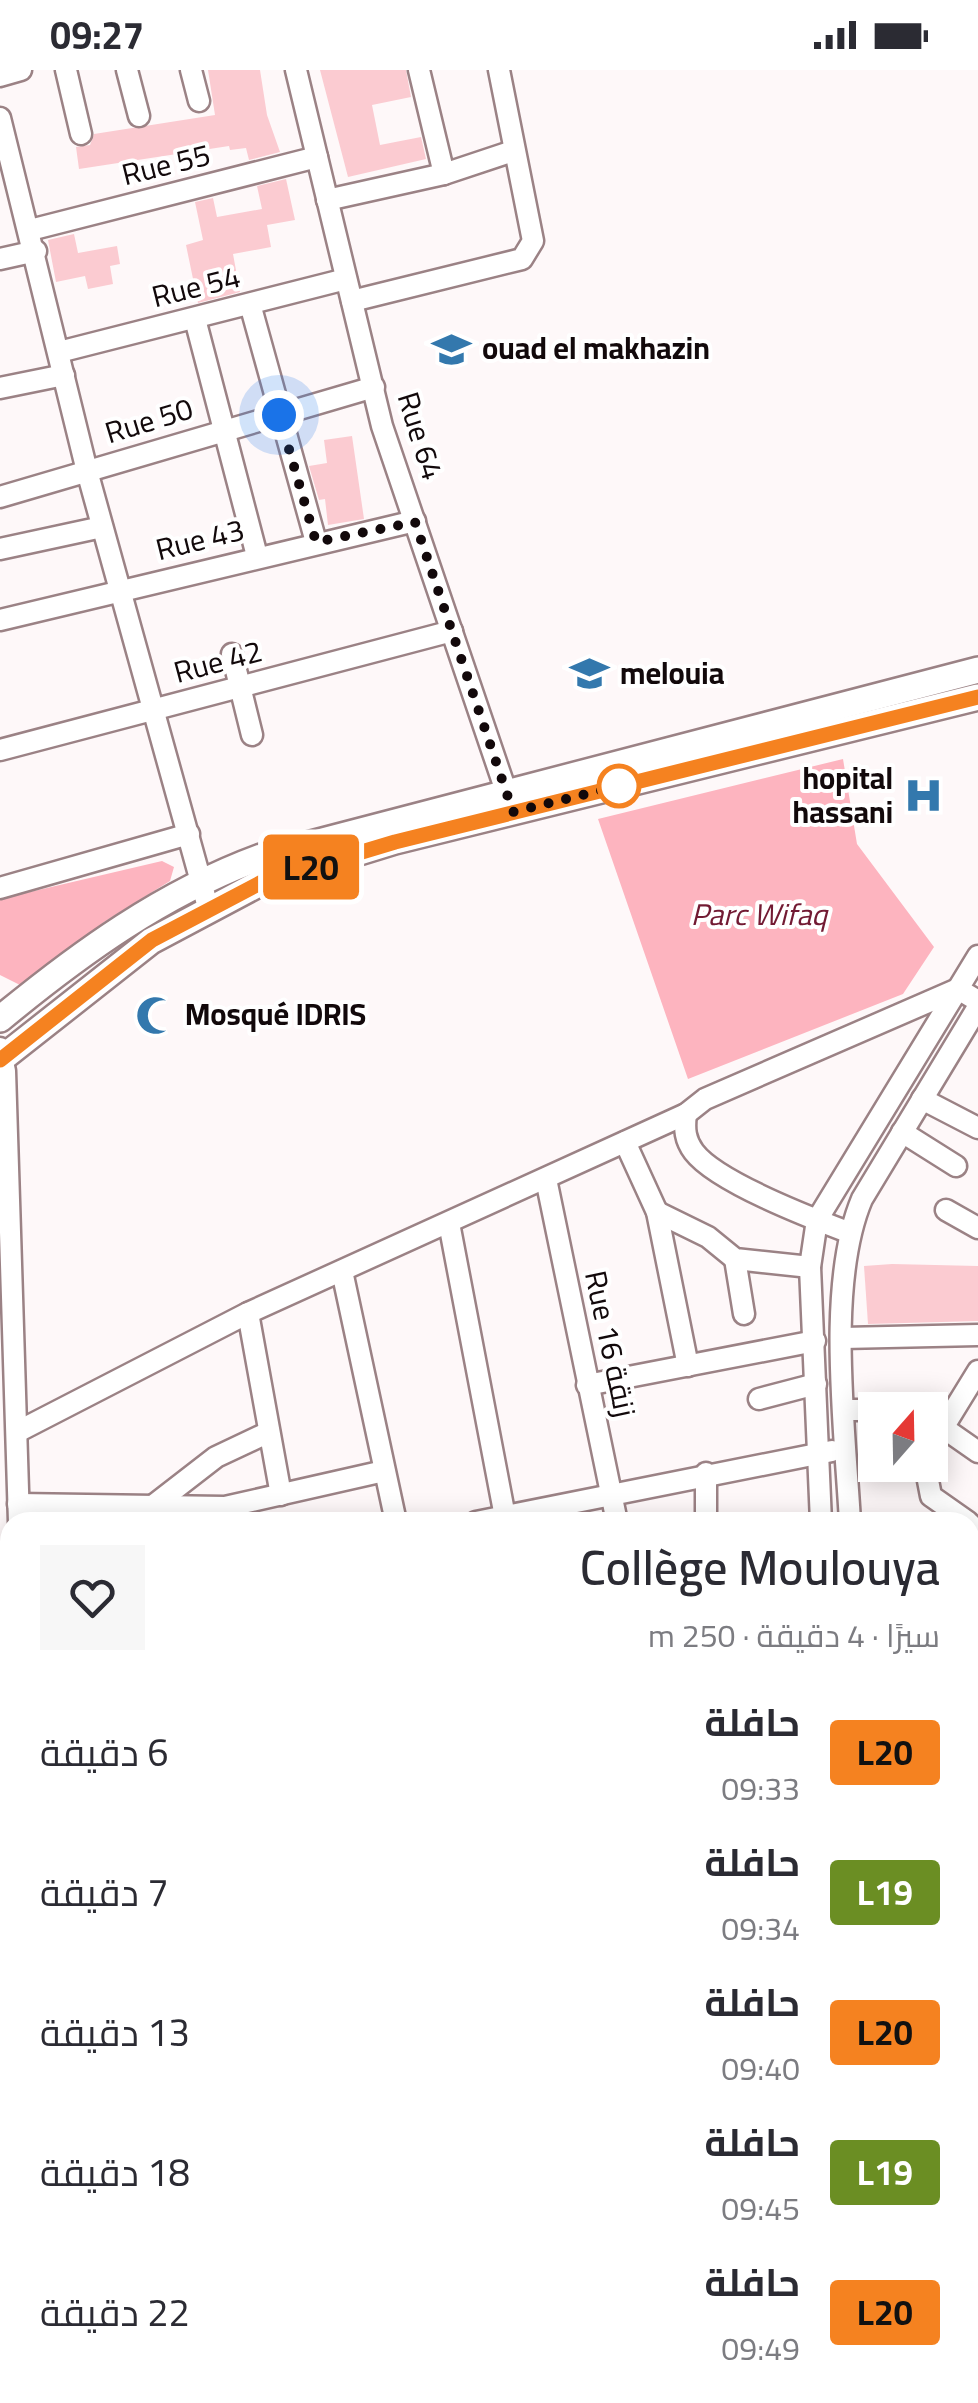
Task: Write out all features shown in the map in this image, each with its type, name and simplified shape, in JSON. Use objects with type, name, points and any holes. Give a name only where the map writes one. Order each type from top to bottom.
[{"type":"main road","points":[[0,1020],[125,925],[201,879],[340,832],[509,801],[866,712],[976,676]]},
{"type":"main road","points":[[866,712],[978,697]]},
{"type":"main road","points":[[2,1055],[152,940],[208,907],[262,882],[509,801]]},
{"type":"street","points":[[0,76],[21,70]]},
{"type":"street","points":[[66,70],[81,134]]},
{"type":"street","points":[[128,70],[139,116]]},
{"type":"street","points":[[191,70],[199,101]]},
{"type":"street","name":"Rue 64","points":[[296,70],[374,387],[509,801]]},
{"type":"street","points":[[419,70],[444,174]]},
{"type":"street","points":[[352,300],[522,259],[533,241],[499,70]]},
{"type":"street","points":[[0,118],[87,471],[157,710],[208,907]]},
{"type":"street","points":[[327,200],[444,174],[514,152]]},
{"type":"street","name":"Rue 55","points":[[0,259],[33,241],[316,157]]},
{"type":"street","name":"Rue 54","points":[[59,352],[346,279]]},
{"type":"street","points":[[250,304],[316,542]]},
{"type":"street","points":[[195,319],[256,556]]},
{"type":"street","points":[[0,388],[64,374]]},
{"type":"street","name":"Rue 50","points":[[0,498],[374,387]]},
{"type":"street","name":"Rue 43","points":[[0,620],[256,556],[415,522]]},
{"type":"street","points":[[0,549],[102,527]]},
{"type":"street","name":"Rue 42","points":[[0,750],[452,631]]},
{"type":"street","points":[[232,654],[252,735]]},
{"type":"street","points":[[0,888],[189,834]]},
{"type":"street","points":[[821,1512],[810,1267],[817,1220],[978,956]]},
{"type":"street","points":[[17,1432],[248,1314],[686,1114],[705,1099],[958,988]]},
{"type":"street","points":[[849,1512],[841,1308],[848,1232],[978,1004],[958,988]]},
{"type":"street","points":[[2,1055],[18,1512]]},
{"type":"street","points":[[922,1098],[978,1128]]},
{"type":"street","points":[[686,1114],[687,1139],[708,1165],[848,1232]]},
{"type":"street","points":[[902,1132],[956,1166]]},
{"type":"street","points":[[625,1142],[657,1212],[688,1366]]},
{"type":"street","name":"Rue 16 زنقة","points":[[546,1178],[615,1512]]},
{"type":"street","points":[[946,1210],[978,1228]]},
{"type":"street","points":[[657,1212],[708,1236],[735,1259],[810,1267]]},
{"type":"street","points":[[449,1223],[504,1512]]},
{"type":"street","points":[[735,1259],[744,1314]]},
{"type":"street","points":[[342,1271],[394,1512]]},
{"type":"street","points":[[248,1314],[281,1495]]},
{"type":"street","points":[[843,1338],[978,1335]]},
{"type":"street","points":[[588,1385],[815,1341]]},
{"type":"street","points":[[948,1413],[971,1395],[978,1371]]},
{"type":"street","points":[[758,1399],[816,1384]]},
{"type":"street","points":[[844,1410],[858,1410]]},
{"type":"street","points":[[948,1431],[978,1452]]},
{"type":"street","points":[[154,1505],[216,1457],[269,1432]]},
{"type":"street","points":[[539,1512],[706,1473],[846,1449]]},
{"type":"street","points":[[234,1512],[281,1495],[384,1471]]},
{"type":"street","points":[[706,1473],[706,1512]]},
{"type":"street","points":[[928,1482],[931,1496],[953,1512]]},
{"type":"street","points":[[35,1512],[154,1505],[204,1512]]},
{"type":"green space","name":"Parc Wifaq","points":[[843,759],[857,844],[934,947],[903,994],[688,1079],[598,819]]},
{"type":"green space","points":[[162,861],[174,867],[170,881],[104,922],[26,988],[0,975],[0,899]]},
{"type":"building","points":[[208,70],[260,70],[267,115],[280,152],[249,160],[246,148],[230,150],[229,146],[79,169],[76,147],[90,145],[94,134],[215,115]]},
{"type":"building","points":[[320,70],[406,70],[411,97],[372,105],[380,145],[421,137],[426,159],[348,177]]},
{"type":"building","points":[[286,179],[295,220],[267,225],[271,247],[233,254],[240,292],[198,303],[186,245],[203,240],[195,202],[213,198],[217,217],[262,209],[257,186]]},
{"type":"building","points":[[74,234],[78,253],[117,246],[120,264],[110,266],[113,284],[88,289],[85,276],[56,282],[48,240]]},
{"type":"building","points":[[352,436],[364,519],[328,525],[325,499],[319,500],[309,466],[327,463],[324,440]]},
{"type":"building","points":[[864,1266],[978,1266],[978,1321],[868,1324]]},
{"type":"bus line","name":"L20","points":[[0,1060],[152,940],[208,907],[262,882],[395,842],[978,697]]},
{"type":"place","name":"ouad el makhazin","points":[[452,349]]},
{"type":"place","name":"melouia","points":[[590,674]]},
{"type":"place","name":"hopital hassani","points":[[923,796]]},
{"type":"place","name":"Mosqué IDRIS","points":[[155,1015]]},
{"type":"route","points":[[279,415],[316,542],[415,522],[513,812],[619,786]]}]
